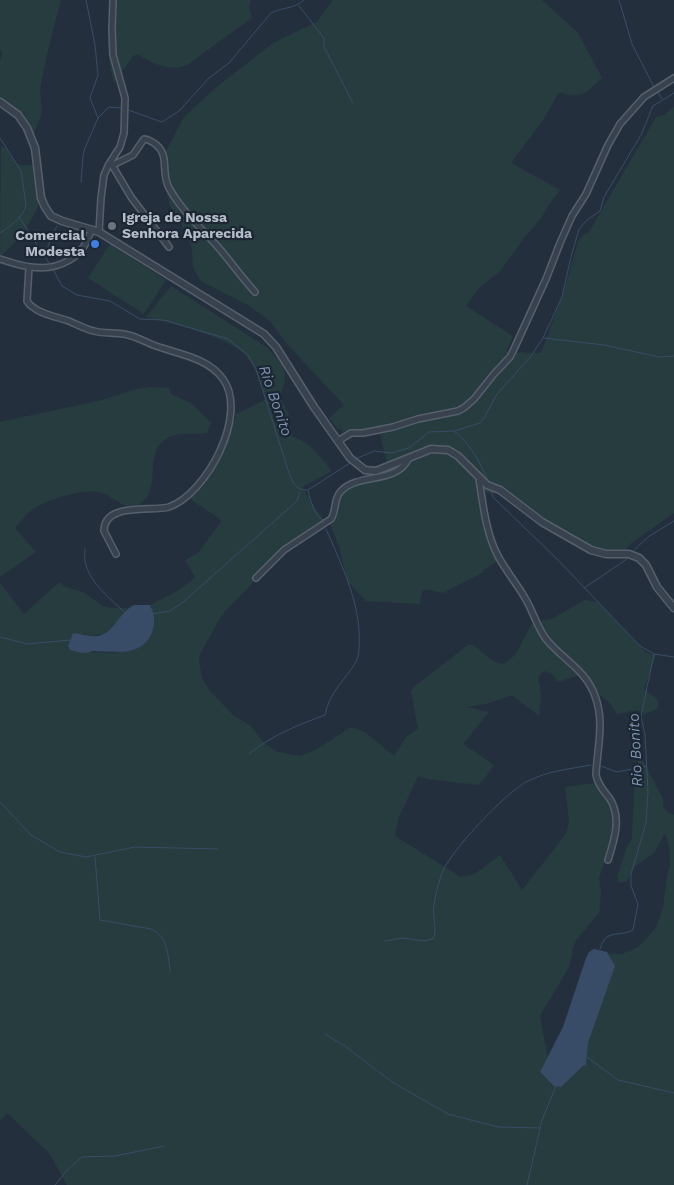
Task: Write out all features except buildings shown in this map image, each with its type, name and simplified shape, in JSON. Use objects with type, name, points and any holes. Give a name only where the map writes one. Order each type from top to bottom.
[{"type":"street","points":[[99,232],[104,174],[124,140],[125,98],[113,55],[113,0]]},
{"type":"street","points":[[338,441],[352,433],[371,432],[458,410],[474,399],[510,357],[546,279],[572,216],[586,194],[608,145],[620,124],[644,97],[674,78]]},
{"type":"street","points":[[0,102],[21,118],[31,137],[35,148],[41,198],[48,212],[57,219],[99,232],[264,334],[276,347],[314,408],[350,458],[360,468],[376,471],[432,449],[448,450],[458,456],[479,479],[489,486],[500,490],[542,522],[591,550],[602,553],[630,554],[639,558],[646,565],[656,587],[674,608]]},
{"type":"street","points":[[111,164],[133,155],[144,139],[148,139],[161,149],[164,158],[165,177],[169,188],[183,208],[218,247],[254,292]]},
{"type":"street","points":[[111,164],[131,197],[169,247]]},
{"type":"street","points":[[0,259],[29,267],[48,268],[70,261],[82,250],[91,229]]},
{"type":"street","points":[[29,267],[27,301],[37,310],[92,331],[130,335],[155,346],[189,356],[220,375],[228,390],[231,404],[230,422],[222,446],[207,472],[190,493],[177,503],[162,508],[126,510],[111,517],[104,527],[104,531],[116,554]]},
{"type":"street","points":[[256,578],[284,550],[331,519],[335,514],[337,496],[342,490],[359,480],[379,478],[391,474],[403,467],[409,458]]},
{"type":"street","points":[[479,479],[491,538],[498,555],[526,599],[544,636],[554,648],[575,666],[592,686],[596,698],[600,730],[596,775],[598,783],[613,804],[616,823],[616,833],[608,860]]},
{"type":"green space","points":[[0,0],[61,0],[40,89],[42,113],[33,136],[15,112],[0,103],[0,62],[2,53],[0,48]]},
{"type":"green space","points":[[111,0],[251,0],[249,7],[252,18],[187,65],[181,67],[162,66],[138,54],[133,56],[114,83],[109,52]]},
{"type":"green space","points":[[333,0],[542,0],[578,33],[602,78],[583,94],[573,95],[559,92],[543,120],[511,163],[560,190],[542,217],[501,270],[478,289],[466,306],[513,336],[506,352],[541,353],[564,291],[578,242],[583,235],[589,232],[656,117],[664,115],[674,107],[674,513],[630,544],[620,556],[596,550],[522,509],[498,493],[483,493],[485,510],[498,561],[483,570],[484,572],[443,593],[423,590],[420,604],[366,601],[347,581],[339,547],[329,521],[340,498],[352,483],[388,468],[380,434],[360,437],[346,431],[342,433],[342,430],[338,429],[329,418],[344,405],[287,344],[270,321],[248,305],[201,281],[193,268],[192,249],[188,236],[170,206],[165,184],[166,151],[184,117],[213,90],[273,43],[317,22]]},
{"type":"green space","points":[[1,146],[6,148],[16,163],[34,165],[40,195],[36,210],[26,228],[0,256]]},
{"type":"green space","points":[[110,244],[166,280],[144,314],[88,278]]},
{"type":"green space","points":[[171,286],[268,348],[284,370],[285,381],[281,393],[282,401],[289,415],[285,428],[292,436],[311,447],[332,471],[302,487],[325,523],[270,565],[227,609],[199,656],[202,678],[210,691],[233,715],[250,725],[264,743],[278,752],[300,756],[316,750],[351,727],[365,732],[394,756],[407,736],[418,729],[411,691],[415,686],[468,645],[473,645],[491,659],[504,664],[515,655],[533,622],[552,619],[585,600],[598,602],[646,653],[656,655],[644,689],[658,700],[658,708],[643,715],[642,712],[637,710],[617,714],[609,702],[587,686],[579,675],[558,682],[551,673],[544,671],[538,679],[541,693],[539,716],[512,695],[486,704],[466,707],[489,712],[463,744],[494,765],[478,785],[418,776],[399,817],[395,836],[461,877],[475,874],[500,855],[522,890],[566,834],[569,822],[565,787],[595,783],[616,808],[613,837],[599,878],[601,893],[599,913],[577,939],[569,967],[540,1016],[548,1059],[540,1072],[554,1086],[561,1087],[586,1065],[588,1043],[614,966],[608,954],[622,954],[638,947],[656,928],[663,908],[670,865],[669,845],[665,833],[654,853],[635,866],[627,881],[619,883],[617,877],[626,849],[632,838],[634,794],[639,753],[663,799],[663,806],[674,815],[674,1185],[67,1185],[49,1153],[7,1113],[0,1121],[0,583],[24,614],[59,582],[66,587],[85,593],[102,606],[128,608],[114,625],[104,633],[91,636],[82,634],[84,652],[112,653],[134,650],[152,608],[150,605],[168,596],[195,577],[185,560],[198,553],[221,522],[220,519],[187,497],[207,471],[234,423],[236,414],[265,400],[253,367],[240,350],[200,332],[146,317]]},
{"type":"green space","points":[[151,387],[169,388],[171,394],[191,403],[211,423],[207,433],[176,435],[166,439],[159,445],[153,463],[150,492],[145,500],[137,505],[127,506],[102,493],[84,492],[63,496],[33,509],[15,528],[36,552],[0,577],[0,422],[102,400],[136,389]]},
{"type":"water","points":[[134,605],[150,605],[153,615],[154,625],[152,632],[142,646],[118,652],[93,651],[86,653],[70,650],[68,646],[73,633],[92,636],[104,634],[124,612]]},
{"type":"water","points":[[594,949],[607,952],[615,966],[588,1043],[586,1065],[561,1087],[554,1086],[540,1072],[563,1027],[586,958],[589,952]]},
{"type":"waterway","points":[[86,0],[95,45],[98,75],[90,98],[98,118]]},
{"type":"waterway","points":[[128,110],[162,122],[179,111],[209,78],[229,63],[271,13],[297,5],[304,0]]},
{"type":"waterway","points":[[619,0],[632,44],[654,87]]},
{"type":"waterway","points":[[299,6],[324,38],[324,47],[353,103]]},
{"type":"waterway","points":[[658,92],[662,99]]},
{"type":"waterway","points":[[358,458],[374,451],[391,453],[409,448],[429,432],[454,431],[480,423],[497,394],[531,356],[543,338],[562,297],[579,229],[587,220],[600,211],[604,197],[641,135],[653,106],[674,93]]},
{"type":"waterway","points":[[81,182],[85,148],[98,118],[109,107],[121,108]]},
{"type":"waterway","name":"Rio Bonito","points":[[0,138],[21,171],[26,205],[19,218],[0,233]]},
{"type":"waterway","name":"Rio Bonito","points":[[19,217],[49,263]]},
{"type":"waterway","points":[[44,254],[57,226]]},
{"type":"waterway","name":"Rio Bonito","points":[[54,271],[62,286],[77,295],[110,301],[140,319],[164,320],[228,339],[248,355],[256,369],[288,470],[293,481],[300,489],[308,490],[350,463]]},
{"type":"waterway","points":[[544,338],[604,345],[659,357],[674,356]]},
{"type":"waterway","name":"Rio Bonito","points":[[454,431],[466,442],[475,455],[489,483]]},
{"type":"waterway","name":"Rio Bonito","points":[[491,490],[493,497],[557,559],[640,646],[654,654],[674,657]]},
{"type":"waterway","points":[[308,491],[315,511],[323,520]]},
{"type":"waterway","points":[[152,614],[170,611],[182,603],[297,501],[300,492]]},
{"type":"waterway","points":[[634,550],[648,537],[674,521]]},
{"type":"waterway","points":[[249,754],[276,736],[325,715],[334,693],[356,662],[359,649],[359,632],[354,601],[350,586],[326,529]]},
{"type":"waterway","points":[[85,549],[85,563],[92,579],[125,613]]},
{"type":"waterway","points":[[584,588],[627,559]]},
{"type":"waterway","points":[[0,637],[27,644],[71,640]]},
{"type":"waterway","name":"Rio Bonito","points":[[600,949],[605,938],[633,930],[638,904],[631,886],[631,874],[646,823],[648,792],[645,735],[641,716],[654,654]]},
{"type":"waterway","points":[[385,941],[402,938],[424,941],[433,939],[435,931],[434,902],[445,866],[465,839],[507,797],[528,781],[543,775],[591,765]]},
{"type":"waterway","points":[[601,766],[617,772],[646,766]]},
{"type":"waterway","points":[[0,802],[31,835],[60,852],[86,857],[135,847],[218,849]]},
{"type":"waterway","points":[[95,857],[100,920],[151,929],[157,932],[166,947],[170,971]]},
{"type":"waterway","points":[[325,1034],[345,1046],[392,1082],[448,1114],[498,1127],[540,1128]]},
{"type":"waterway","points":[[587,1057],[618,1080],[674,1093]]},
{"type":"waterway","name":"Rio Bonito","points":[[527,1185],[542,1120],[556,1086]]},
{"type":"waterway","points":[[55,1185],[69,1168],[82,1157],[115,1156],[164,1146]]},
{"type":"place","name":"Igreja de Nossa Senhora Aparecida","points":[[112,226]]},
{"type":"place","name":"Comercial Modesta","points":[[95,244]]}]
